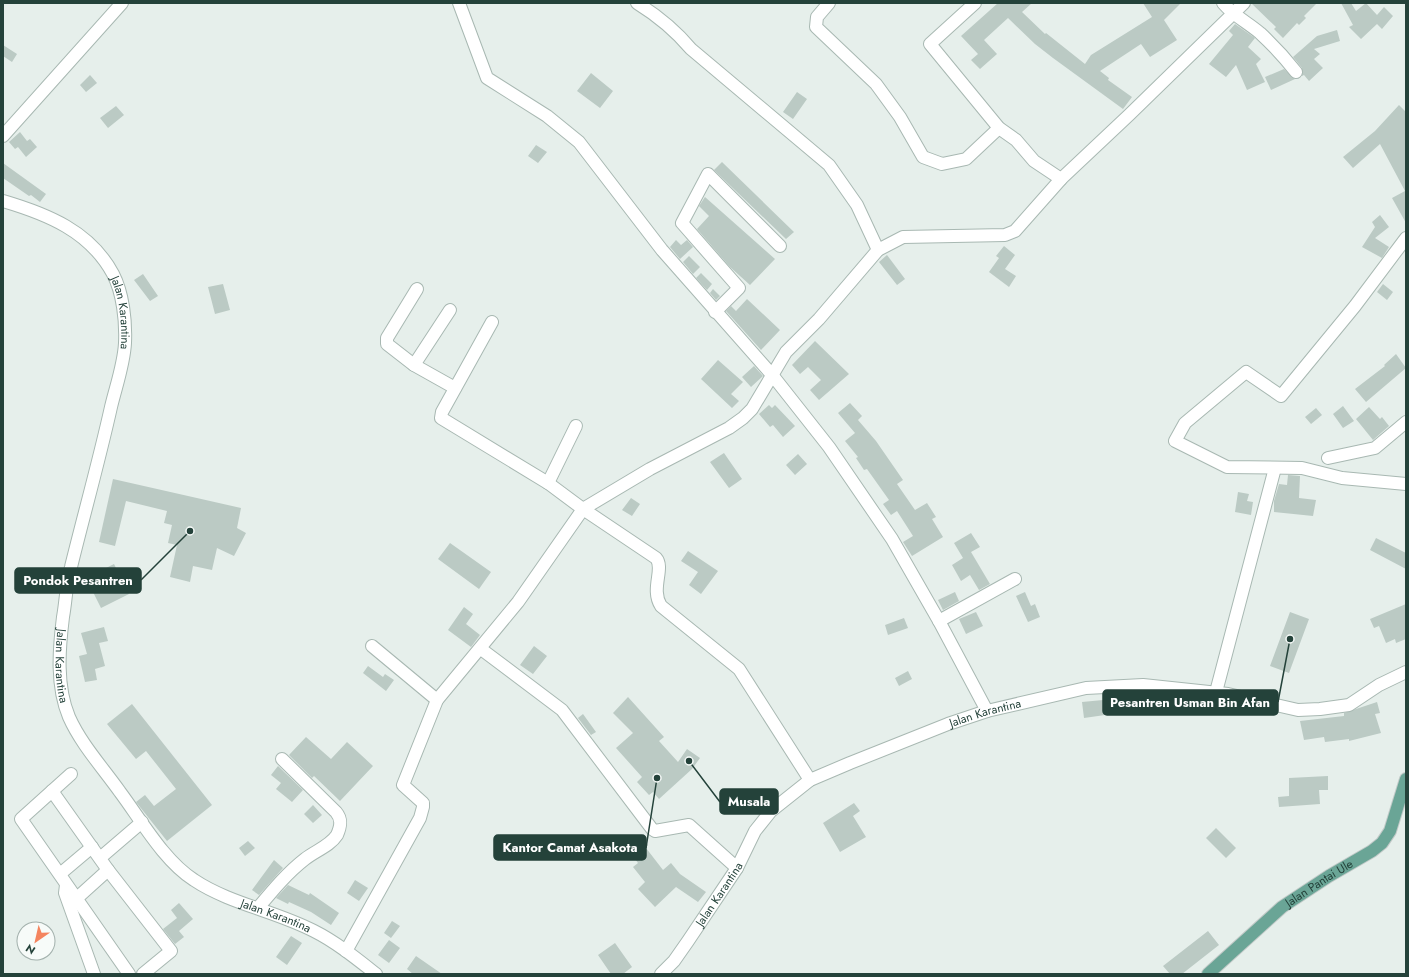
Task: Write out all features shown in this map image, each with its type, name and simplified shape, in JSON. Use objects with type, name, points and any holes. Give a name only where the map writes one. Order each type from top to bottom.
[{"type":"main road","name":"Jalan Pantai Ule","points":[[1208,974],[1282,907],[1329,876],[1372,851],[1382,843],[1390,831],[1406,779]]},
{"type":"street","points":[[3,136],[122,3]]},
{"type":"street","points":[[458,3],[487,78],[547,116],[579,142],[662,250],[715,312],[773,376],[829,447],[862,493],[892,539],[939,621],[987,711]]},
{"type":"street","points":[[637,3],[656,15],[675,30],[691,49],[829,165],[857,205],[878,250]]},
{"type":"street","points":[[829,3],[817,16],[816,27],[876,84],[900,117],[923,157],[942,164],[966,159],[999,128]]},
{"type":"street","points":[[975,3],[930,44],[999,128],[1016,140],[1034,161],[1061,179]]},
{"type":"street","points":[[1223,3],[1233,14],[1259,32],[1282,53],[1296,72]]},
{"type":"street","points":[[346,951],[420,818],[423,803],[403,785],[437,700],[481,649],[545,566],[583,509],[650,469],[729,428],[743,418],[752,409],[786,352],[805,331],[819,319],[878,250],[903,237],[958,237],[1011,234],[1020,226],[1061,179],[1244,3]]},
{"type":"street","points":[[715,312],[739,288],[682,223],[708,174],[780,246]]},
{"type":"street","name":"Jalan Karantina","points":[[3,201],[43,214],[67,226],[88,240],[114,275],[122,304],[125,324],[125,345],[95,480],[70,571],[62,631],[60,668],[63,695],[69,717],[92,755],[142,822],[167,855],[191,879],[315,931],[346,951],[376,974]]},
{"type":"street","points":[[1406,238],[1356,306],[1281,396],[1246,372],[1185,423],[1175,441],[1227,467],[1302,468],[1342,478],[1406,484]]},
{"type":"street","points":[[416,289],[387,338],[389,346],[414,365],[455,388]]},
{"type":"street","points":[[414,365],[450,310]]},
{"type":"street","points":[[492,322],[442,412],[441,418],[548,482],[583,509],[658,561],[656,596],[661,606],[739,669],[810,780]]},
{"type":"street","points":[[1328,458],[1375,448],[1406,422]]},
{"type":"street","points":[[548,482],[576,426]]},
{"type":"street","points":[[1216,692],[1275,468]]},
{"type":"street","points":[[939,621],[1014,579]]},
{"type":"street","points":[[372,646],[437,700]]},
{"type":"street","points":[[481,649],[562,710],[652,829],[656,831],[689,825],[737,868]]},
{"type":"street","name":"Jalan Karantina","points":[[660,974],[677,956],[737,868],[755,831],[771,811],[810,780],[948,724],[987,711],[1086,688],[1143,685],[1216,692],[1298,710],[1320,709],[1348,705],[1379,685],[1406,672]]},
{"type":"street","points":[[258,908],[282,880],[306,858],[332,841],[340,824],[340,818],[336,812],[282,759]]},
{"type":"street","points":[[71,774],[21,819],[129,974]]},
{"type":"street","points":[[52,791],[108,870],[170,951],[143,974]]},
{"type":"street","points":[[100,858],[142,822]]},
{"type":"street","points":[[63,879],[92,847]]},
{"type":"street","points":[[77,898],[108,870]]},
{"type":"street","points":[[63,879],[65,893],[94,974]]},
{"type":"building","points":[[998,3],[1032,3],[1022,12],[1045,34],[1046,33],[1085,64],[1091,55],[1152,17],[1143,3],[1181,3],[1164,20],[1177,40],[1150,57],[1141,44],[1100,71],[1109,78],[1108,80],[1132,97],[1123,109],[1035,44],[1008,18],[984,40],[997,54],[980,69],[971,60],[978,54],[961,36]]},
{"type":"building","points":[[1251,3],[1317,3],[1304,16],[1306,18],[1299,25],[1297,23],[1283,38],[1274,29],[1276,27]]},
{"type":"building","points":[[1341,3],[1351,3],[1356,11],[1366,3],[1377,15],[1384,7],[1393,16],[1382,29],[1377,24],[1361,39],[1349,27],[1353,25]]},
{"type":"building","points":[[1235,24],[1255,38],[1248,47],[1261,59],[1256,64],[1265,82],[1247,90],[1236,65],[1226,77],[1209,64],[1233,35],[1229,31]]},
{"type":"building","points":[[1337,30],[1340,41],[1314,49],[1320,54],[1314,59],[1323,68],[1309,81],[1304,75],[1302,76],[1302,68],[1293,57],[1317,36]]},
{"type":"building","points":[[3,45],[17,54],[12,62],[3,56]]},
{"type":"building","points":[[1284,69],[1295,79],[1271,90],[1265,77]]},
{"type":"building","points":[[591,73],[613,91],[600,108],[577,91]]},
{"type":"building","points":[[90,75],[97,83],[86,92],[80,85]]},
{"type":"building","points":[[797,92],[807,99],[793,119],[783,112]]},
{"type":"building","points":[[1399,105],[1406,112],[1406,223],[1392,198],[1405,191],[1380,144],[1353,168],[1343,157],[1375,131]]},
{"type":"building","points":[[116,106],[124,115],[108,128],[100,118]]},
{"type":"building","points":[[20,132],[27,141],[30,139],[37,147],[26,157],[18,147],[15,149],[9,142]]},
{"type":"building","points":[[536,145],[547,152],[538,163],[528,156]]},
{"type":"building","points":[[722,162],[794,232],[786,239],[714,170]]},
{"type":"building","points":[[3,163],[46,194],[40,202],[3,178]]},
{"type":"building","points":[[705,197],[775,259],[750,285],[730,267],[697,229],[709,216],[699,206]]},
{"type":"building","points":[[1380,215],[1389,227],[1375,238],[1389,247],[1382,258],[1362,247],[1375,227],[1372,222]]},
{"type":"building","points":[[676,240],[681,245],[687,240],[693,247],[680,259],[670,247]]},
{"type":"building","points":[[1004,246],[1015,255],[1005,269],[1016,276],[1009,287],[989,272],[999,258],[996,256]]},
{"type":"building","points":[[887,255],[905,279],[897,285],[879,262]]},
{"type":"building","points":[[689,256],[700,267],[693,274],[683,262]]},
{"type":"building","points":[[701,273],[712,284],[707,290],[696,278]]},
{"type":"building","points":[[143,274],[158,296],[150,301],[134,280]]},
{"type":"building","points":[[223,284],[230,310],[215,314],[208,287]]},
{"type":"building","points":[[1383,284],[1393,292],[1387,300],[1377,292]]},
{"type":"building","points":[[713,289],[720,296],[716,300],[710,293]]},
{"type":"building","points":[[747,299],[780,330],[761,350],[726,311],[731,306],[736,311]]},
{"type":"building","points":[[815,341],[849,374],[819,400],[810,390],[821,380],[808,367],[800,374],[792,365]]},
{"type":"building","points":[[1396,354],[1406,368],[1366,402],[1355,389],[1385,366],[1384,365]]},
{"type":"building","points":[[718,360],[743,382],[731,394],[739,401],[732,408],[701,379]]},
{"type":"building","points":[[754,366],[763,376],[751,387],[742,377]]},
{"type":"building","points":[[850,403],[862,416],[858,420],[876,441],[903,480],[897,484],[915,510],[927,503],[936,517],[932,519],[943,537],[912,556],[903,542],[913,536],[897,511],[891,515],[883,504],[889,500],[867,469],[864,470],[856,458],[858,457],[845,441],[855,433],[838,413]]},
{"type":"building","points":[[769,405],[772,408],[775,405],[795,426],[783,437],[773,425],[770,427],[759,414]]},
{"type":"building","points":[[1343,406],[1354,421],[1343,428],[1333,414]]},
{"type":"building","points":[[1369,407],[1380,419],[1382,417],[1389,426],[1373,440],[1356,419]]},
{"type":"building","points":[[1316,408],[1322,415],[1311,424],[1305,417]]},
{"type":"building","points":[[724,453],[742,479],[729,488],[710,462]]},
{"type":"building","points":[[798,454],[807,464],[795,475],[786,465]]},
{"type":"building","points":[[1288,475],[1300,476],[1299,498],[1316,500],[1313,516],[1274,512],[1274,501],[1279,484],[1287,485]]},
{"type":"building","points":[[113,479],[241,508],[237,528],[246,533],[234,556],[217,548],[212,570],[193,566],[190,582],[170,577],[177,545],[168,543],[172,525],[164,523],[167,511],[126,501],[115,546],[99,542]]},
{"type":"building","points":[[1238,492],[1249,494],[1247,501],[1253,502],[1251,515],[1235,512]]},
{"type":"building","points":[[631,498],[640,504],[632,516],[622,510]]},
{"type":"building","points":[[971,533],[980,547],[971,552],[990,584],[979,590],[970,575],[961,581],[952,565],[963,558],[954,543]]},
{"type":"building","points":[[1376,538],[1406,553],[1406,569],[1370,550]]},
{"type":"building","points":[[450,543],[491,572],[479,589],[438,559]]},
{"type":"building","points":[[688,551],[718,571],[701,594],[689,585],[698,572],[681,561]]},
{"type":"building","points":[[114,564],[129,594],[101,608],[86,578]]},
{"type":"building","points":[[955,592],[959,601],[943,610],[938,600]]},
{"type":"building","points":[[1025,592],[1031,606],[1035,604],[1040,617],[1028,622],[1016,596]]},
{"type":"building","points":[[1406,604],[1406,639],[1396,643],[1395,639],[1386,643],[1379,626],[1374,628],[1370,619]]},
{"type":"building","points":[[464,607],[473,614],[466,624],[480,635],[471,647],[448,630]]},
{"type":"building","points":[[976,612],[983,626],[966,634],[959,619]]},
{"type":"building","points":[[1290,612],[1309,619],[1289,673],[1270,666]]},
{"type":"building","points":[[904,618],[908,628],[888,635],[885,625]]},
{"type":"building","points":[[104,627],[108,641],[99,643],[105,666],[95,669],[97,680],[85,682],[79,656],[87,654],[81,633]]},
{"type":"building","points":[[534,646],[547,656],[533,674],[520,665]]},
{"type":"building","points":[[368,666],[383,677],[385,674],[394,680],[386,691],[363,673]]},
{"type":"building","points":[[908,671],[912,679],[899,686],[895,678]]},
{"type":"building","points":[[628,697],[664,737],[659,741],[678,762],[687,749],[700,758],[692,769],[659,799],[653,792],[649,795],[637,782],[642,777],[616,748],[633,733],[613,713]]},
{"type":"building","points":[[1103,700],[1105,715],[1084,718],[1082,702]]},
{"type":"building","points":[[1377,702],[1380,713],[1375,714],[1381,733],[1349,741],[1349,739],[1325,742],[1324,737],[1304,740],[1300,721],[1344,716],[1344,713]]},
{"type":"building","points":[[132,704],[212,805],[167,841],[136,802],[145,795],[154,806],[176,789],[146,751],[136,759],[107,724]]},
{"type":"building","points":[[583,714],[596,732],[591,735],[578,718]]},
{"type":"building","points":[[306,737],[331,759],[347,742],[373,766],[340,801],[314,776],[312,778],[289,755]]},
{"type":"building","points":[[278,766],[303,790],[292,802],[276,789],[281,783],[271,775]]},
{"type":"building","points":[[1328,776],[1328,790],[1319,790],[1320,804],[1279,807],[1278,797],[1289,796],[1289,778]]},
{"type":"building","points":[[854,803],[860,811],[853,816],[866,837],[840,852],[823,823]]},
{"type":"building","points":[[313,805],[322,815],[313,823],[304,814]]},
{"type":"building","points":[[1216,828],[1236,848],[1226,858],[1206,838]]},
{"type":"building","points":[[642,837],[648,845],[646,848],[663,870],[671,863],[680,874],[706,892],[698,902],[676,887],[655,907],[638,889],[645,882],[633,867],[638,863],[627,849]]},
{"type":"building","points":[[248,841],[255,848],[245,856],[239,848]]},
{"type":"building","points":[[274,860],[283,868],[259,895],[252,890]]},
{"type":"building","points":[[355,880],[368,888],[359,901],[347,893]]},
{"type":"building","points":[[288,885],[309,895],[310,893],[339,913],[331,925],[311,912],[276,898]]},
{"type":"building","points":[[179,903],[193,919],[179,931],[184,937],[175,944],[163,929],[177,918],[171,910]]},
{"type":"building","points":[[392,921],[400,926],[391,938],[384,933]]},
{"type":"building","points":[[1208,931],[1219,945],[1182,974],[1170,974],[1163,966]]},
{"type":"building","points":[[291,936],[302,943],[287,965],[276,957]]},
{"type":"building","points":[[389,940],[400,948],[389,963],[378,955]]},
{"type":"building","points":[[615,943],[632,967],[623,974],[611,974],[598,955]]},
{"type":"building","points":[[416,956],[442,974],[413,974],[407,969]]},
{"type":"place","name":"Pondok Pesantren","points":[[190,531]]},
{"type":"place","name":"Pesantren Usman Bin Afan","points":[[1290,639]]},
{"type":"place","name":"Musala","points":[[689,761]]},
{"type":"place","name":"Kantor Camat Asakota","points":[[657,778]]}]
